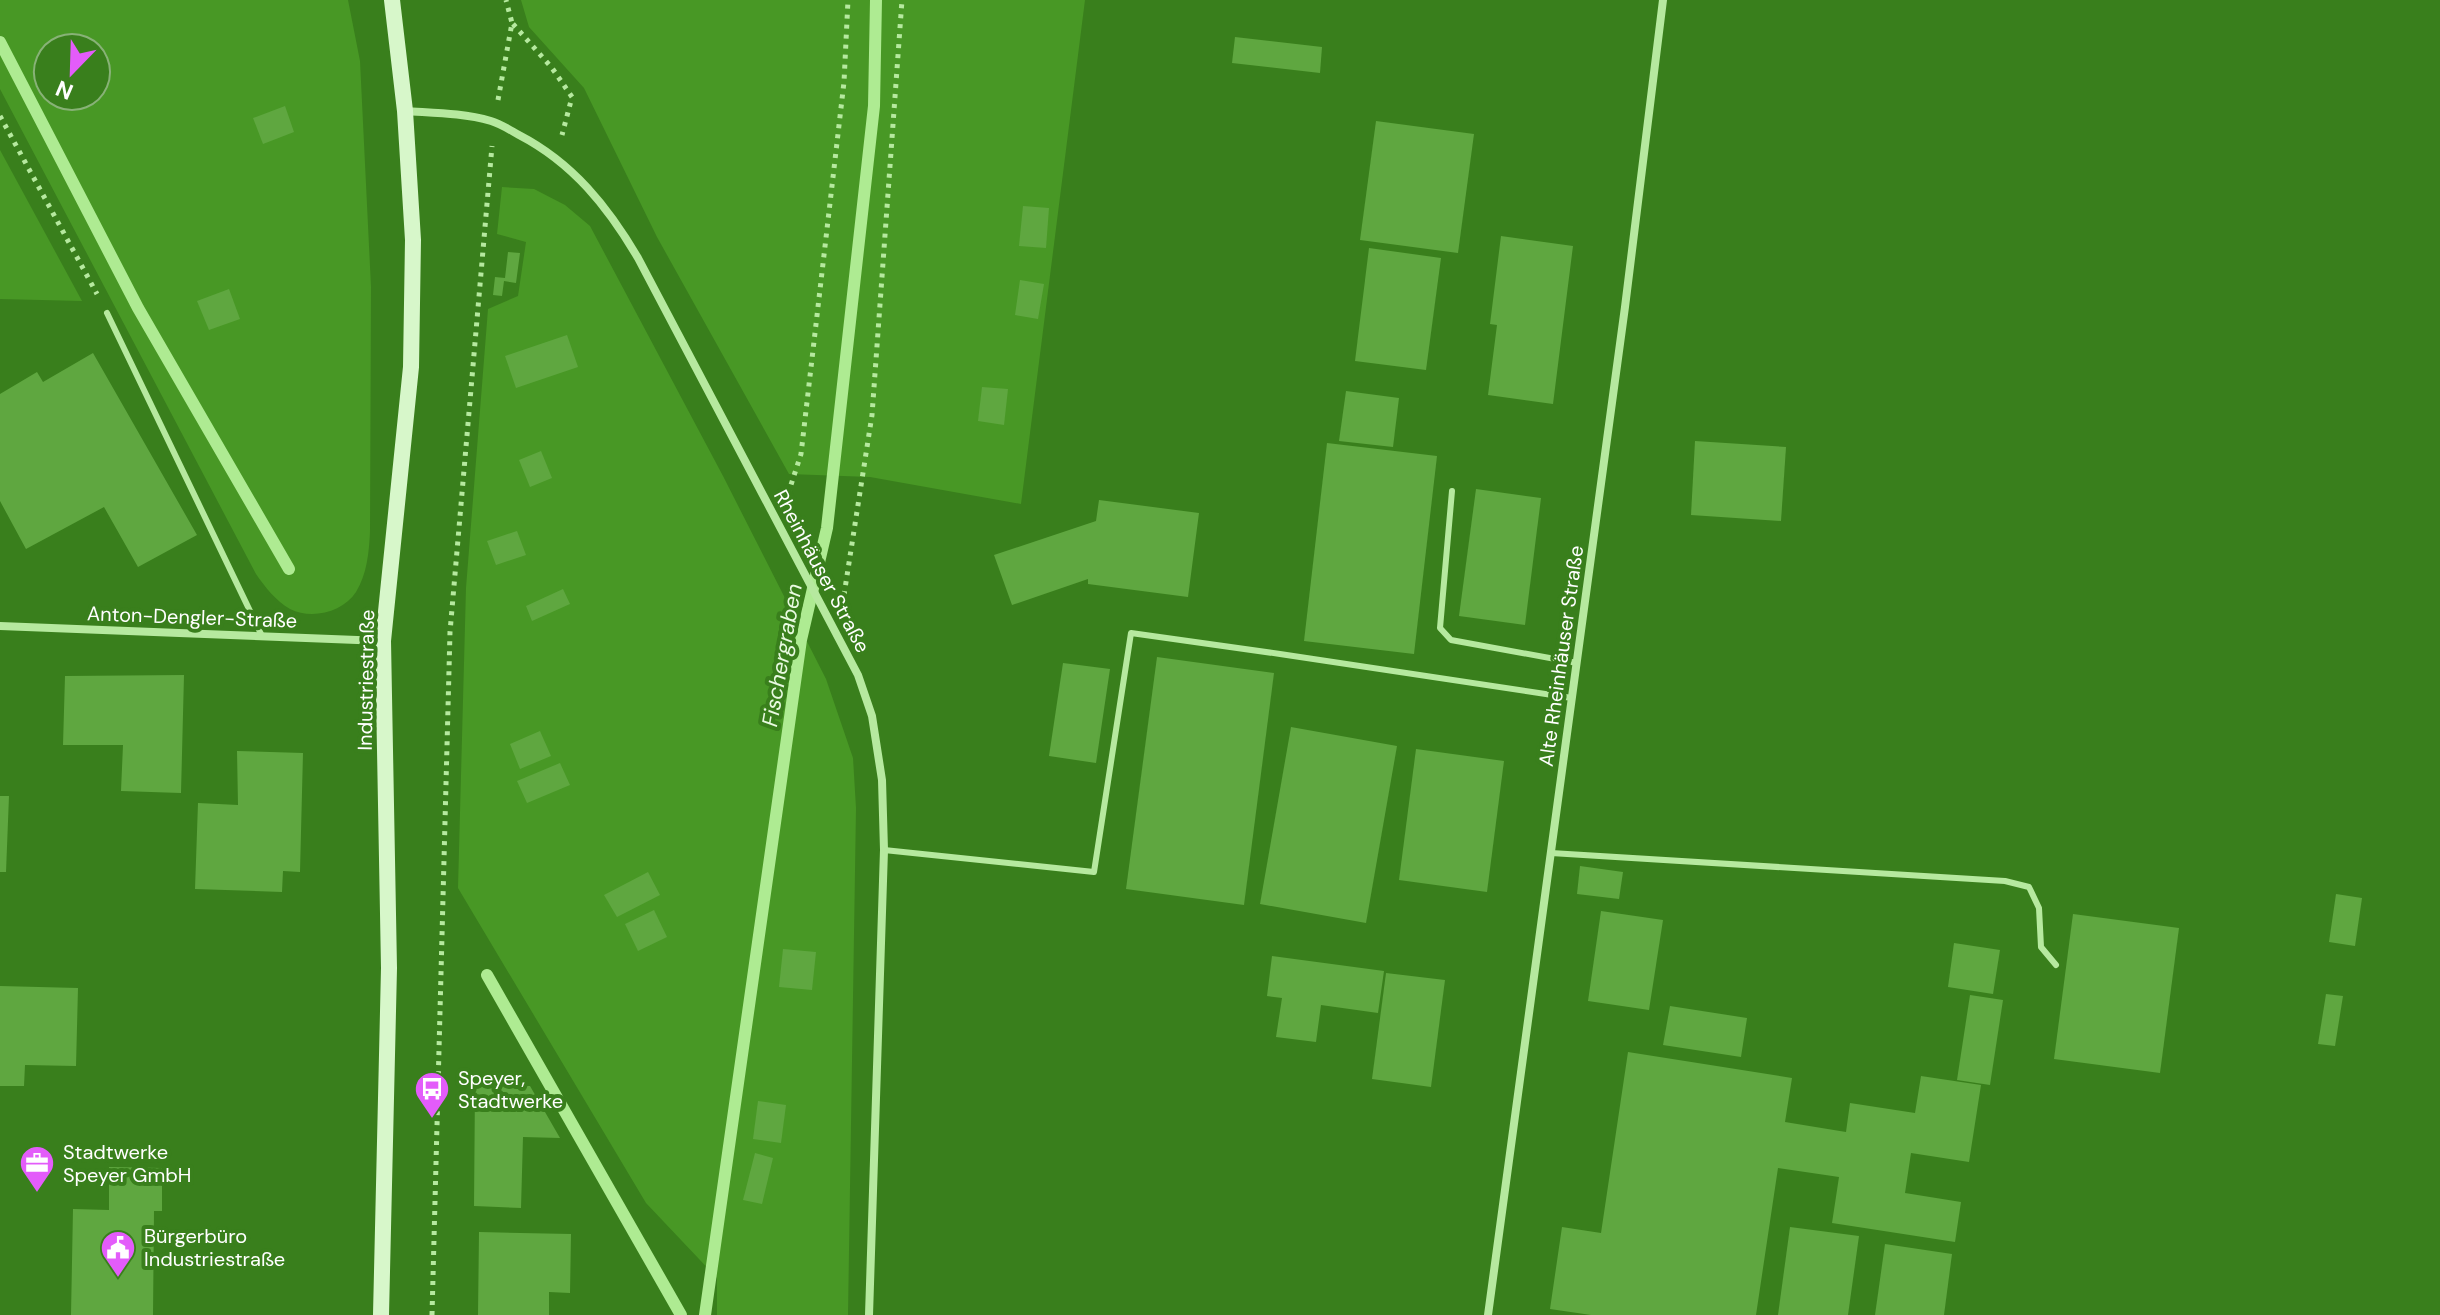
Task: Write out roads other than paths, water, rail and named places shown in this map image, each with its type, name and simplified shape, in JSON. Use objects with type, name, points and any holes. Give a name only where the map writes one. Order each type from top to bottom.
[{"type":"street","name":"Industriestraße","points":[[381,1315],[389,968],[383,641],[411,367],[413,240],[405,111],[392,0]]},
{"type":"street","name":"Alte Rheinhäuser Straße","points":[[1488,1315],[1623,322],[1663,0]]},
{"type":"street","name":"Rheinhäuser Straße","points":[[405,111],[460,114],[494,122],[555,157],[593,191],[638,258],[858,675],[872,716],[882,780],[884,850],[869,1315]]},
{"type":"street","name":"Anton-Dengler-Straße","points":[[0,626],[383,641]]},
{"type":"lane","points":[[107,313],[262,636]]},
{"type":"lane","points":[[1452,491],[1440,628],[1451,640],[1577,663]]},
{"type":"lane","points":[[884,850],[1094,872],[1131,633],[1572,698]]},
{"type":"lane","points":[[1551,853],[2005,881],[2029,887],[2039,908],[2041,947],[2056,965]]},
{"type":"waterway","name":"Fischergraben","points":[[705,1315],[801,640],[827,528],[874,106],[876,0]]},
{"type":"waterway","points":[[0,42],[138,308],[289,569]]},
{"type":"waterway","points":[[487,975],[681,1315]]},
{"type":"place","name":"Speyer, Stadtwerke","points":[[432,1120]]},
{"type":"place","name":"Stadtwerke Speyer GmbH","points":[[37,1194]]},
{"type":"place","name":"Bürgerbüro Industriestraße","points":[[118,1279]]}]
